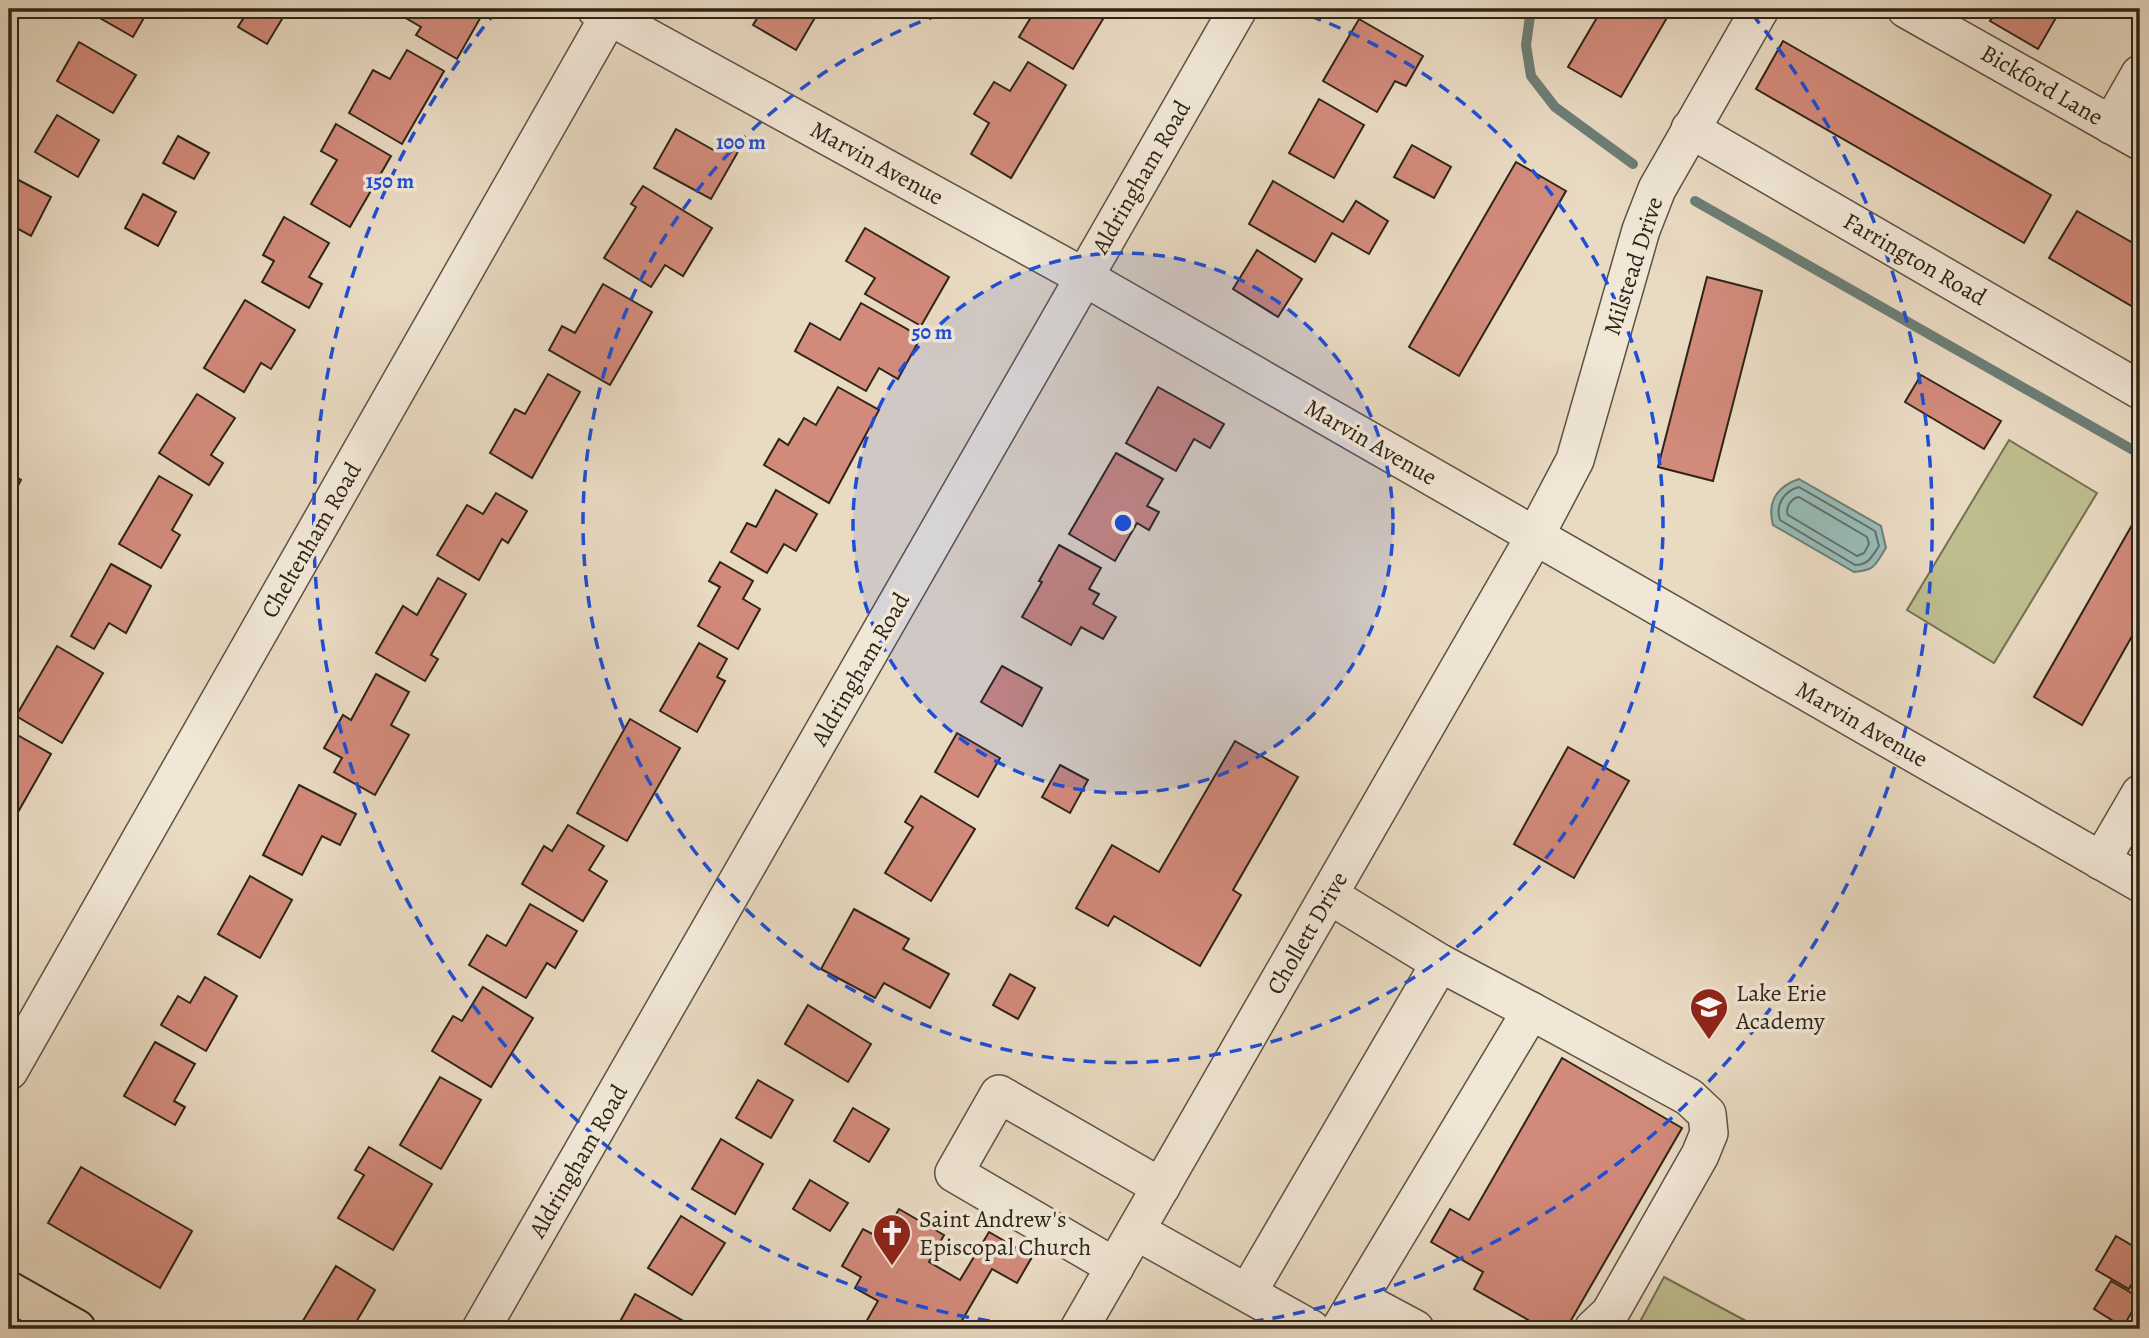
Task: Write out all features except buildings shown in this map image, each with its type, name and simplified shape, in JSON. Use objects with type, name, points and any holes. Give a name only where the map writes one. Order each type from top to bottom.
[{"type":"main road","points":[[9,1291],[76,1329]]},
{"type":"street","name":"Aldringham Road","points":[[481,1329],[1238,9]]},
{"type":"street","name":"Milstead Drive","points":[[1535,536],[1575,460],[1641,230],[1657,189],[1760,9]]},
{"type":"street","name":"Bickford Lane","points":[[1906,9],[2126,133]]},
{"type":"street","name":"Marvin Avenue","points":[[606,11],[1084,277],[2140,883]]},
{"type":"street","name":"Cheltenham Road","points":[[9,1071],[606,11]]},
{"type":"street","points":[[2126,133],[2140,74]]},
{"type":"street","name":"Farrington Road","points":[[1690,129],[2140,390]]},
{"type":"street","name":"Chollett Drive","points":[[1079,1329],[1535,536]]},
{"type":"street","points":[[2101,861],[2140,794]]},
{"type":"street","points":[[1329,895],[1440,963],[1689,1097],[1707,1114],[1709,1133],[1700,1154],[1610,1313],[1593,1329]]},
{"type":"street","points":[[1248,1292],[1440,963]]},
{"type":"street","points":[[1340,1329],[1531,1012]]},
{"type":"street","points":[[1115,1267],[954,1173],[999,1094],[1161,1187]]},
{"type":"street","points":[[1136,1231],[1311,1329]]},
{"type":"street","points":[[1359,1299],[1415,1329]]},
{"type":"shaded area","points":[[2009,440],[2097,493],[1994,663],[1907,610]]},
{"type":"shaded area","points":[[1664,1277],[1761,1329],[1636,1329]]},
{"type":"water","points":[[1799,479],[1881,526],[1886,548],[1874,565],[1867,570],[1854,572],[1773,525],[1771,509],[1775,496],[1784,486]]},
{"type":"waterway","points":[[1531,9],[1526,45],[1531,76],[1555,107],[1633,164]]},
{"type":"waterway","points":[[1695,201],[2140,454]]},
{"type":"place","name":"Lake Erie Academy","points":[[1709,1041]]},
{"type":"place","name":"Saint Andrew's Episcopal Church","points":[[892,1267]]}]
